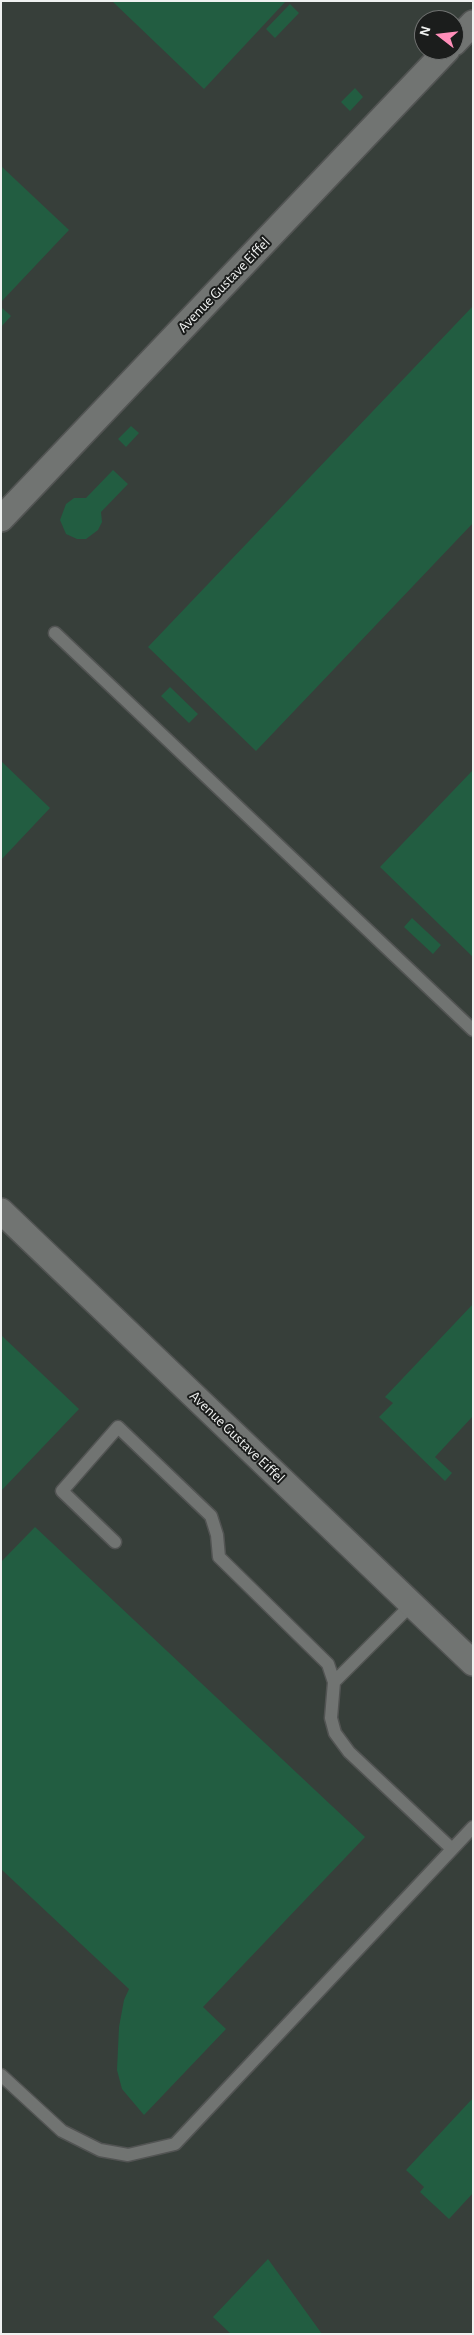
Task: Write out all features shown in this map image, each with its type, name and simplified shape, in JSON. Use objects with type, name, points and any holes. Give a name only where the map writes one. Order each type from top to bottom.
[{"type":"street","points":[[464,32],[473,23]]},
{"type":"street","name":"Avenue Gustave Eiffel","points":[[1,519],[437,60]]},
{"type":"street","name":"Avenue Gustave Eiffel","points":[[1,1211],[473,1662]]},
{"type":"lane","points":[[55,634],[473,1030]]},
{"type":"lane","points":[[115,1542],[62,1491],[118,1427],[211,1516],[217,1535],[219,1557],[328,1664],[334,1682],[331,1718],[334,1733],[349,1752],[452,1849]]},
{"type":"lane","points":[[334,1682],[412,1604]]},
{"type":"lane","points":[[1,2075],[62,2131],[100,2150],[128,2155],[174,2144],[473,1827]]},
{"type":"shaded area","points":[[1,1],[473,1],[473,2334],[1,2334]]},
{"type":"building","points":[[112,1],[286,1],[204,89]]},
{"type":"building","points":[[290,4],[299,13],[275,38],[266,29]]},
{"type":"building","points":[[355,88],[363,97],[350,111],[341,102]]},
{"type":"building","points":[[1,166],[69,230],[1,302]]},
{"type":"building","points":[[473,306],[473,523],[256,751],[148,647]]},
{"type":"building","points":[[1,309],[11,316],[1,327]]},
{"type":"building","points":[[131,426],[139,433],[126,447],[118,439]]},
{"type":"building","points":[[113,470],[128,484],[101,512],[102,522],[98,530],[86,539],[77,539],[66,534],[60,520],[66,504],[74,498],[86,498]]},
{"type":"building","points":[[170,687],[198,714],[189,723],[161,696]]},
{"type":"building","points":[[1,761],[50,808],[1,860]]},
{"type":"building","points":[[473,770],[473,957],[380,867]]},
{"type":"building","points":[[412,918],[441,945],[433,954],[404,927]]},
{"type":"building","points":[[473,1304],[473,1416],[435,1457],[452,1473],[445,1481],[379,1417],[393,1403],[385,1397]]},
{"type":"building","points":[[1,1335],[79,1409],[1,1491]]},
{"type":"building","points":[[35,1527],[365,1837],[203,2007],[226,2029],[144,2115],[122,2089],[117,2070],[119,2027],[124,2000],[129,1989],[1,1869],[1,1562]]},
{"type":"building","points":[[473,2098],[473,2193],[449,2219],[420,2192],[424,2187],[406,2170]]},
{"type":"building","points":[[268,2259],[322,2334],[231,2334],[213,2317]]}]
